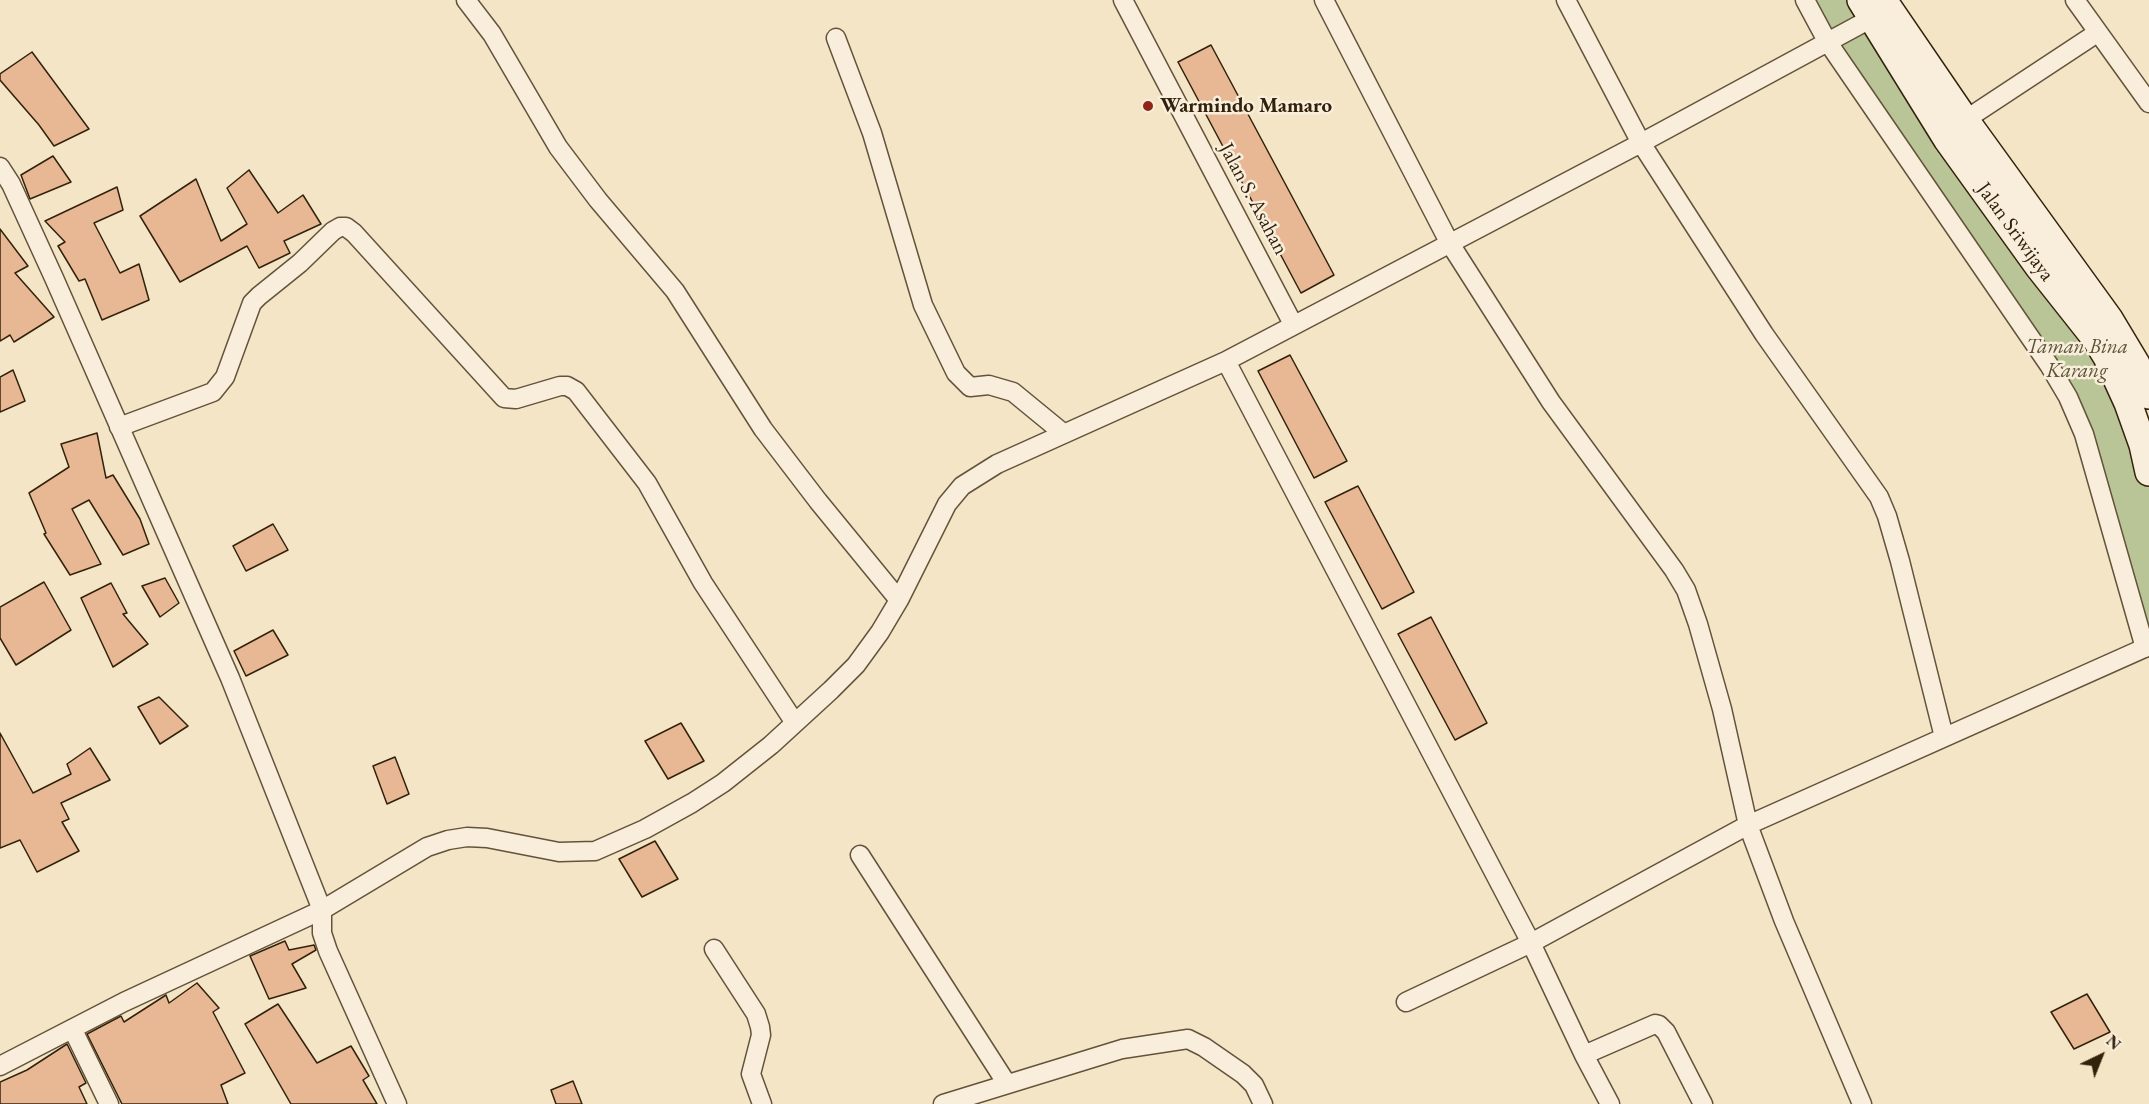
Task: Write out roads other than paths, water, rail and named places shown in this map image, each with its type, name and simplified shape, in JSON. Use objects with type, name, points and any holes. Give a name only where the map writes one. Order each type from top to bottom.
[{"type":"main road","name":"Jalan Sriwijaya","points":[[1872,6],[1965,120],[2109,319],[2136,364],[2149,395]]},
{"type":"main road","name":"Jalan Sriwijaya","points":[[1872,6],[1947,139],[2107,357],[2128,402],[2143,445],[2149,472]]},
{"type":"street","points":[[466,0],[492,34],[558,147],[598,200],[675,291],[763,429],[899,600]]},
{"type":"street","name":"Jalan S. Asahan","points":[[1123,0],[1293,324]]},
{"type":"street","points":[[1324,0],[1449,242],[1551,402],[1674,570],[1686,590],[1722,709],[1748,825],[1784,921],[1862,1104]]},
{"type":"street","points":[[1566,0],[1641,143],[1764,334],[1879,497],[1900,561],[1944,737]]},
{"type":"street","points":[[1406,1002],[1531,943],[1748,825],[2147,647],[2084,434],[2068,397],[2049,365],[1827,41],[1805,0]]},
{"type":"street","points":[[2075,0],[2149,103]]},
{"type":"street","points":[[0,1066],[124,1002],[322,910],[427,847],[467,837],[487,838],[559,852],[595,850],[645,829],[692,803],[723,783],[795,723],[856,665],[880,632],[899,600],[947,504],[962,486],[997,464],[1226,361],[1641,143],[1827,41],[1872,6]]},
{"type":"street","points":[[1965,120],[2097,33]]},
{"type":"street","points":[[836,38],[872,133],[923,305],[956,373],[970,387],[989,385],[1013,392],[1063,433]]},
{"type":"street","points":[[0,167],[11,183],[50,267],[230,678],[322,910],[321,933],[328,951],[397,1104]]},
{"type":"street","points":[[119,427],[213,392],[225,377],[252,303],[300,264],[333,231],[346,227],[354,233],[504,398],[516,399],[560,386],[576,390],[647,483],[703,583],[795,723]]},
{"type":"street","points":[[1226,361],[1531,943],[1610,1104]]},
{"type":"street","points":[[860,855],[1007,1084]]},
{"type":"street","points":[[714,949],[756,1014],[761,1035],[751,1074],[762,1104]]},
{"type":"street","points":[[1584,1055],[1655,1024],[1659,1025],[1666,1032],[1703,1104]]},
{"type":"street","points":[[73,1030],[109,1104]]},
{"type":"street","points":[[943,1104],[1122,1049],[1188,1039],[1204,1047],[1243,1074],[1254,1085],[1263,1104]]},
{"type":"place","name":"Warmindo Mamaro","points":[[1148,106]]},
{"type":"park label","name":"Taman Bina Karang","points":[[2077,359]]}]
